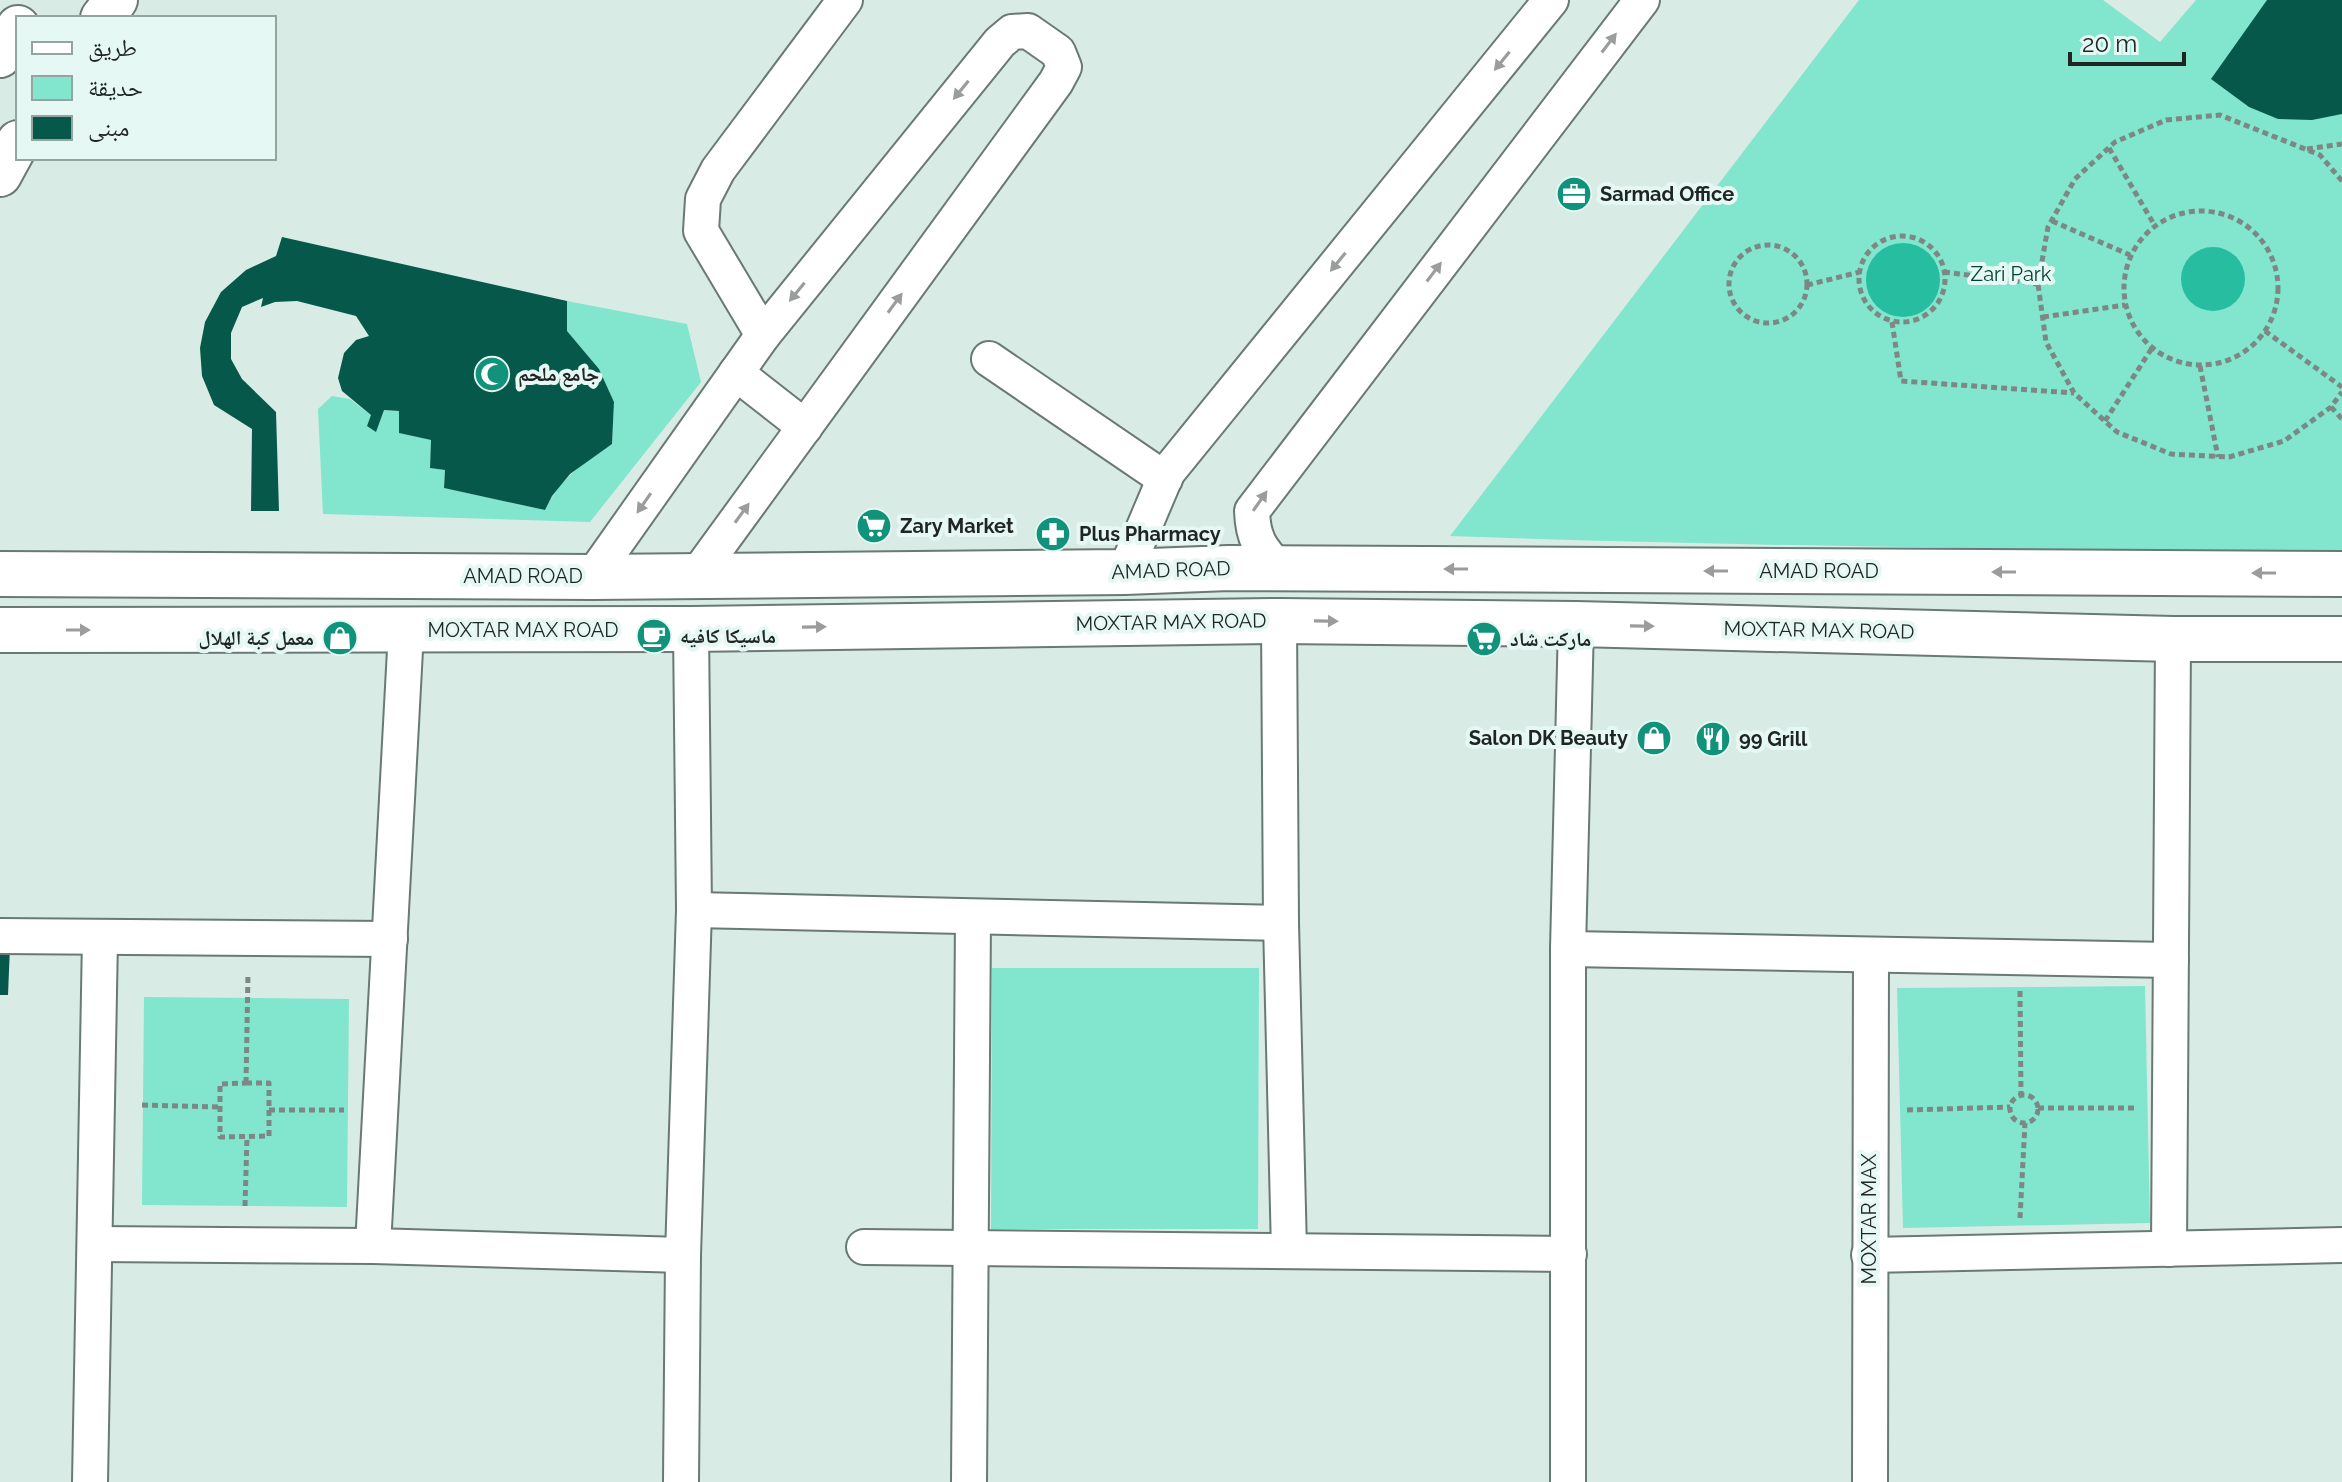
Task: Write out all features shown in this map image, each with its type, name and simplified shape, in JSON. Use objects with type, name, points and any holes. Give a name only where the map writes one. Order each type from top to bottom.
[{"type":"main road","name":"AMAD ROAD","points":[[0,574],[592,577],[1278,568],[2342,574]]},
{"type":"main road","name":"MOXTAR MAX ROAD","points":[[0,630],[691,629],[1279,621],[1576,624],[2173,639],[2342,639]]},
{"type":"street","points":[[104,16],[116,0]]},
{"type":"street","points":[[763,335],[701,231],[703,199],[718,170],[845,0]]},
{"type":"street","points":[[1125,572],[1165,479],[1551,0]]},
{"type":"street","points":[[1278,568],[1261,549],[1253,531],[1252,511],[1642,0]]},
{"type":"street","points":[[0,56],[16,30]]},
{"type":"street","points":[[592,577],[763,335],[1000,42],[1012,32],[1028,31],[1058,52],[1064,67],[1056,82],[696,576]]},
{"type":"street","points":[[0,175],[16,146]]},
{"type":"street","points":[[989,359],[1165,479]]},
{"type":"street","points":[[736,373],[805,427]]},
{"type":"street","points":[[1279,621],[1281,923],[1289,1251]]},
{"type":"street","points":[[1568,1482],[1568,949],[1576,624]]},
{"type":"street","points":[[681,1482],[683,1255],[694,910],[691,629]]},
{"type":"street","points":[[373,1246],[406,631]]},
{"type":"street","points":[[2169,1249],[2173,639]]},
{"type":"street","points":[[694,910],[1281,923]]},
{"type":"street","points":[[969,1482],[973,917]]},
{"type":"street","points":[[0,936],[390,939]]},
{"type":"street","points":[[90,1482],[100,938]]},
{"type":"street","points":[[1568,949],[2171,960]]},
{"type":"street","name":"MOXTAR MAX","points":[[1870,1482],[1871,956]]},
{"type":"street","points":[[95,1244],[373,1246],[683,1255]]},
{"type":"street","points":[[1869,1255],[2342,1245]]},
{"type":"street","points":[[864,1247],[1569,1254]]},
{"type":"path","points":[[2265,331],[2342,390],[2331,407],[2284,441],[2229,457],[2218,457],[2171,454],[2117,432],[2074,393],[2046,342],[2038,284],[2048,227],[2075,179],[2115,142],[2166,120],[2220,115],[2320,155],[2342,181]]},
{"type":"path","points":[[2305,149],[2342,144]]},
{"type":"path","points":[[2109,148],[2155,226]]},
{"type":"path","points":[[2190,210],[2215,211],[2239,219],[2259,235],[2272,257],[2278,283],[2276,308],[2265,331],[2248,350],[2225,362],[2200,366],[2175,361],[2152,348],[2135,329],[2125,305],[2123,280],[2130,255],[2144,234],[2155,226],[2165,218],[2190,210]]},
{"type":"path","points":[[2052,221],[2130,255]]},
{"type":"path","points":[[1906,236],[1931,248],[1940,259],[1944,272],[1940,300],[1932,311],[1906,323],[1892,322],[1878,316],[1861,293],[1860,272],[1869,252],[1892,237],[1906,236]]},
{"type":"path","points":[[1767,245],[1779,247],[1800,261],[1807,285],[1798,309],[1776,323],[1751,319],[1740,311],[1732,300],[1729,287],[1735,263],[1743,254],[1767,245]]},
{"type":"path","points":[[1807,285],[1860,272]]},
{"type":"path","points":[[1944,272],[2038,284]]},
{"type":"path","points":[[2043,317],[2125,305]]},
{"type":"path","points":[[1892,322],[1901,381],[2074,393]]},
{"type":"path","points":[[2105,421],[2152,348]]},
{"type":"path","points":[[2200,366],[2218,457]]},
{"type":"path","points":[[2331,407],[2342,419]]},
{"type":"path","points":[[246,1083],[249,939]]},
{"type":"path","points":[[2020,957],[2021,1094]]},
{"type":"path","points":[[246,1083],[269,1083],[269,1136],[220,1137],[220,1084],[246,1083]]},
{"type":"path","points":[[2025,1095],[2033,1098],[2038,1108],[2035,1117],[2025,1123],[2012,1117],[2010,1107],[2016,1097],[2025,1095]]},
{"type":"path","points":[[142,1105],[220,1107]]},
{"type":"path","points":[[1869,1111],[2010,1107]]},
{"type":"path","points":[[2038,1108],[2170,1107]]},
{"type":"path","points":[[269,1110],[348,1110]]},
{"type":"path","points":[[2019,1252],[2025,1123]]},
{"type":"path","points":[[245,1206],[247,1136]]},
{"type":"green space","name":"Zari Park","points":[[1859,0],[2103,0],[2160,42],[2196,0],[2342,0],[2342,555],[1450,536]]},
{"type":"green space","points":[[567,301],[687,324],[701,382],[590,522],[323,514],[318,409],[332,396],[350,399],[371,415],[384,410],[399,411],[399,433],[431,440],[430,468],[445,470],[444,488],[545,510],[557,489],[573,472],[612,444],[614,402],[599,369],[567,331]]},
{"type":"green space","points":[[992,968],[1259,968],[1258,1229],[991,1229]]},
{"type":"green space","points":[[2145,986],[2150,1223],[1903,1228],[1897,988]]},
{"type":"green space","points":[[144,997],[349,999],[347,1207],[142,1205]]},
{"type":"shaded area","points":[[1903,243],[1917,246],[1929,254],[1937,266],[1940,280],[1937,294],[1929,306],[1917,314],[1903,317],[1889,314],[1877,306],[1869,294],[1866,280],[1869,266],[1877,254],[1889,246]]},
{"type":"shaded area","points":[[2213,247],[2225,249],[2236,256],[2243,267],[2243,291],[2236,302],[2225,309],[2213,311],[2201,309],[2190,302],[2183,291],[2181,279],[2183,267],[2190,256],[2201,249]]},
{"type":"building","points":[[2267,0],[2342,0],[2342,114],[2312,120],[2278,119],[2249,107],[2211,79]]},
{"type":"building","name":"جامع ملحم","points":[[282,237],[567,301],[567,331],[599,369],[614,402],[612,444],[570,474],[545,510],[444,488],[445,470],[430,468],[431,440],[399,433],[399,411],[384,410],[376,432],[367,426],[371,415],[342,391],[338,378],[344,353],[356,340],[369,336],[356,316],[297,301],[275,302],[261,307],[263,298],[242,307],[231,333],[231,359],[242,379],[276,412],[279,511],[251,511],[252,429],[214,405],[202,376],[200,348],[205,322],[221,292],[246,270],[276,256]]},
{"type":"building","points":[[0,946],[10,946],[8,995],[0,995]]},
{"type":"place","name":"Sarmad Office","points":[[1574,194]]},
{"type":"place","name":"جامع ملحم","points":[[492,374]]},
{"type":"place","name":"Zary Market","points":[[874,526]]},
{"type":"place","name":"Plus Pharmacy","points":[[1053,534]]},
{"type":"place","name":"ماسيكا كافيه","points":[[654,636]]},
{"type":"place","name":"معمل كبة الهلال","points":[[340,638]]},
{"type":"place","name":"ماركت شاد","points":[[1484,639]]},
{"type":"place","name":"Salon DK Beauty","points":[[1654,738]]},
{"type":"place","name":"99 Grill","points":[[1713,739]]}]
